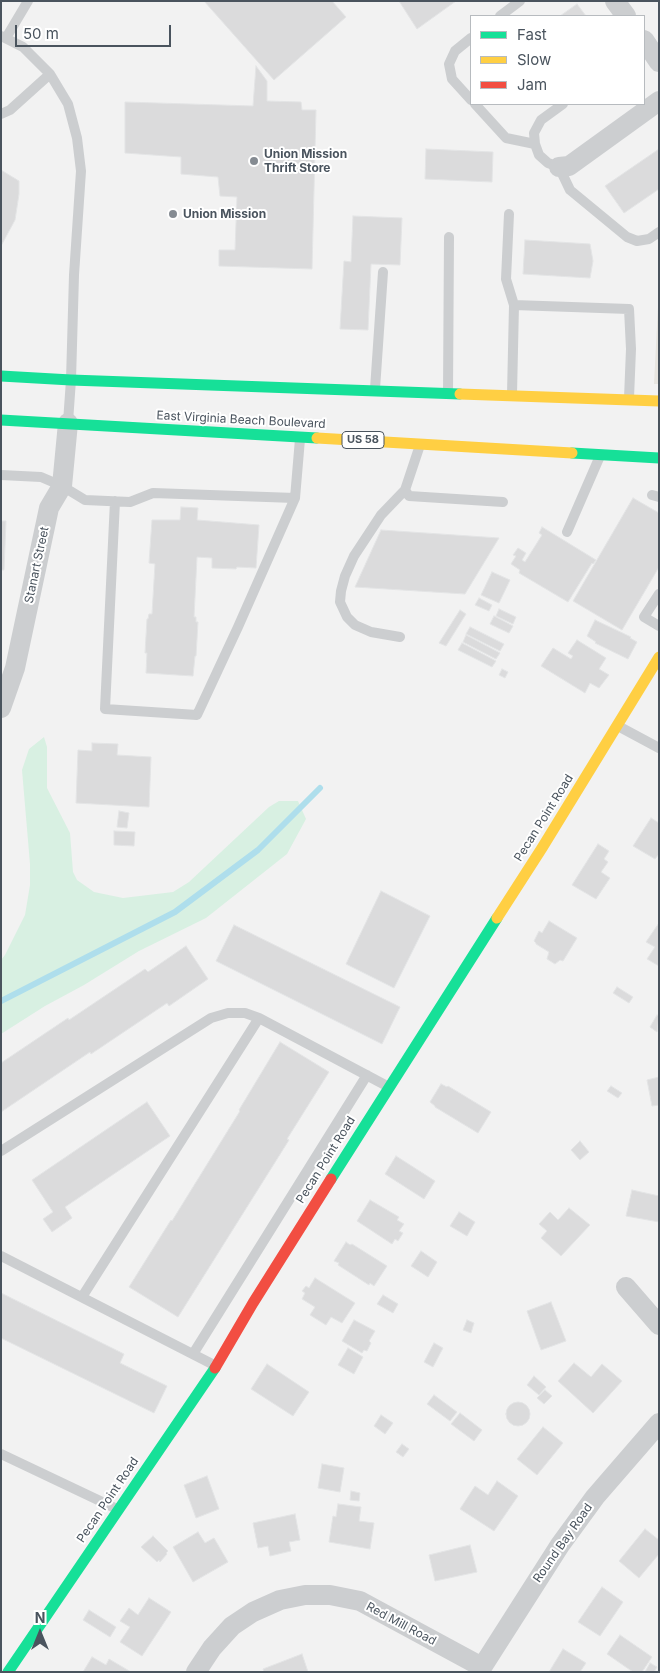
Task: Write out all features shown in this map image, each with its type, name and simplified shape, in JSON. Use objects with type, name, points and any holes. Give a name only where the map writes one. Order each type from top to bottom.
[{"type":"main road","points":[[1,376],[659,401]]},
{"type":"main road","name":"East Virginia Beach Boulevard","points":[[1,420],[659,458]]},
{"type":"main road","name":"Pecan Point Road","points":[[8,1672],[216,1366],[258,1295],[388,1087],[542,848],[659,657]]},
{"type":"street","points":[[615,1],[625,15]]},
{"type":"street","points":[[648,42],[659,62]]},
{"type":"street","points":[[559,166],[569,166],[659,100]]},
{"type":"street","name":"Stanart Street","points":[[1,708],[15,668],[49,508],[62,486],[68,423]]},
{"type":"street","points":[[626,1287],[659,1325]]},
{"type":"street","name":"Round Bay Road","points":[[481,1670],[566,1537],[595,1497],[659,1423]]},
{"type":"street","name":"Red Mill Road","points":[[196,1672],[212,1648],[232,1626],[252,1612],[280,1600],[305,1595],[330,1595],[360,1602],[481,1670]]},
{"type":"lane","points":[[28,1],[4,37],[23,47],[50,74],[68,104],[77,138],[81,171],[74,275],[68,423]]},
{"type":"lane","points":[[501,15],[520,1]]},
{"type":"lane","points":[[470,39],[455,51],[449,64],[452,79],[470,99]]},
{"type":"lane","points":[[1,114],[10,110],[50,74]]},
{"type":"lane","points":[[476,105],[506,138],[535,144]]},
{"type":"lane","points":[[562,105],[541,120],[534,132],[535,144],[539,155],[548,163],[559,166],[570,190],[627,237],[637,240],[649,239],[659,232]]},
{"type":"lane","points":[[509,214],[506,279],[514,305],[512,395]]},
{"type":"lane","points":[[448,393],[449,237]]},
{"type":"lane","points":[[375,390],[383,272]]},
{"type":"lane","points":[[514,305],[629,308],[631,349],[629,400]]},
{"type":"lane","points":[[115,501],[105,709],[197,716],[295,498],[300,437]]},
{"type":"lane","points":[[400,637],[371,632],[355,625],[347,616],[340,602],[341,591],[354,556],[382,515],[405,490],[420,444]]},
{"type":"lane","points":[[567,532],[601,455]]},
{"type":"lane","points":[[1,475],[41,477],[62,486],[85,500],[130,502],[153,493],[295,498]]},
{"type":"lane","points":[[405,490],[409,496],[503,502]]},
{"type":"lane","points":[[659,594],[644,617],[659,626]]},
{"type":"lane","points":[[617,726],[659,748]]},
{"type":"lane","points":[[1,1150],[211,1018],[228,1013],[245,1013],[259,1018],[388,1087]]},
{"type":"lane","points":[[82,1297],[259,1018]]},
{"type":"lane","points":[[193,1354],[367,1076]]},
{"type":"lane","points":[[1,1256],[216,1366]]},
{"type":"lane","points":[[1,1454],[118,1510]]},
{"type":"shaded area","points":[[659,287],[659,384],[654,384]]},
{"type":"green space","points":[[44,737],[47,747],[47,788],[70,833],[73,872],[77,880],[94,892],[123,898],[173,892],[189,882],[269,807],[279,801],[298,801],[306,819],[287,854],[206,918],[139,951],[1,1034],[1,960],[25,915],[30,885],[22,770],[29,749]]},
{"type":"building","points":[[204,1],[332,1],[346,17],[274,80]]},
{"type":"building","points":[[399,1],[456,1],[417,29]]},
{"type":"building","points":[[577,4],[585,15],[561,15]]},
{"type":"building","points":[[256,66],[267,81],[267,101],[301,102],[302,110],[316,110],[312,269],[219,266],[219,250],[235,250],[237,197],[220,196],[218,177],[181,174],[181,157],[125,153],[125,102],[253,106]]},
{"type":"building","points":[[426,149],[493,152],[492,182],[425,179]]},
{"type":"building","points":[[659,149],[659,189],[624,213],[605,186]]},
{"type":"building","points":[[1,170],[19,181],[19,194],[15,220],[1,246]]},
{"type":"building","points":[[353,216],[402,218],[400,265],[371,264],[368,330],[340,329],[344,261],[351,262]]},
{"type":"building","points":[[525,240],[590,244],[593,261],[590,278],[523,274]]},
{"type":"building","points":[[633,498],[659,513],[659,567],[622,630],[573,601]]},
{"type":"building","points":[[181,507],[198,508],[197,520],[259,525],[256,568],[212,568],[212,558],[197,557],[194,617],[196,617],[196,622],[198,622],[193,676],[146,673],[147,619],[149,614],[152,614],[155,564],[149,563],[152,520],[180,520]]},
{"type":"building","points":[[1,521],[6,521],[4,570],[1,570]]},
{"type":"building","points":[[542,527],[596,560],[592,563],[568,602],[519,573],[520,570],[511,564],[516,556],[513,555],[518,548],[526,553],[522,560],[525,562],[542,535],[539,533]]},
{"type":"building","points":[[381,530],[499,538],[465,594],[355,587]]},
{"type":"building","points":[[492,572],[510,580],[499,603],[481,595]]},
{"type":"building","points":[[479,598],[492,605],[489,611],[475,605]]},
{"type":"building","points":[[499,609],[516,617],[513,624],[496,616]]},
{"type":"building","points":[[460,610],[466,614],[446,646],[439,643]]},
{"type":"building","points":[[494,616],[513,626],[509,633],[490,624]]},
{"type":"building","points":[[595,620],[631,637],[637,642],[628,659],[595,643],[587,636]]},
{"type":"building","points":[[470,627],[504,644],[500,651],[466,634]]},
{"type":"building","points":[[466,635],[500,653],[496,659],[463,642]]},
{"type":"building","points":[[577,640],[606,658],[599,669],[609,675],[599,688],[590,683],[585,693],[541,666],[553,648],[571,659],[573,656],[568,653]]},
{"type":"building","points":[[462,643],[496,661],[492,667],[458,650]]},
{"type":"building","points":[[502,669],[508,672],[505,678],[499,675]]},
{"type":"building","points":[[92,743],[118,744],[117,755],[151,757],[149,807],[76,803],[78,750],[92,751]]},
{"type":"building","points":[[119,811],[129,813],[127,828],[117,827]]},
{"type":"building","points":[[651,818],[659,823],[659,854],[655,859],[633,846]]},
{"type":"building","points":[[114,831],[135,832],[134,846],[114,845]]},
{"type":"building","points":[[598,844],[609,851],[604,859],[608,862],[601,872],[610,878],[596,899],[572,885]]},
{"type":"building","points":[[381,891],[430,916],[394,988],[346,964]]},
{"type":"building","points":[[549,921],[577,938],[563,961],[560,960],[555,964],[547,959],[549,952],[534,941],[539,931],[542,933]]},
{"type":"building","points":[[659,923],[659,966],[647,959],[655,947],[646,942]]},
{"type":"building","points":[[234,925],[400,1007],[382,1044],[216,961]]},
{"type":"building","points":[[186,946],[208,979],[169,1006],[167,1003],[91,1054],[90,1052],[1,1112],[1,1063],[145,969],[148,972]]},
{"type":"building","points":[[617,987],[633,997],[629,1003],[613,993]]},
{"type":"building","points":[[657,1015],[659,1016],[657,1032],[650,1027]]},
{"type":"building","points":[[280,1042],[329,1072],[287,1139],[289,1140],[178,1317],[129,1287],[240,1111]]},
{"type":"building","points":[[659,1077],[659,1105],[652,1106],[647,1080]]},
{"type":"building","points":[[441,1084],[448,1086],[491,1112],[478,1133],[430,1102]]},
{"type":"building","points":[[611,1086],[622,1093],[618,1098],[607,1091]]},
{"type":"building","points":[[147,1102],[170,1136],[65,1207],[72,1218],[52,1232],[43,1219],[53,1212],[32,1180]]},
{"type":"building","points":[[580,1141],[589,1152],[580,1160],[571,1150]]},
{"type":"building","points":[[396,1156],[435,1181],[424,1199],[385,1174]]},
{"type":"building","points":[[632,1190],[659,1196],[659,1222],[626,1216]]},
{"type":"building","points":[[370,1200],[399,1217],[397,1220],[404,1224],[399,1231],[403,1233],[398,1241],[395,1239],[392,1244],[357,1221]]},
{"type":"building","points":[[569,1208],[590,1225],[561,1256],[541,1238],[547,1231],[539,1224],[550,1212],[558,1220]]},
{"type":"building","points":[[459,1212],[475,1222],[467,1236],[450,1226]]},
{"type":"building","points":[[346,1242],[387,1266],[374,1286],[370,1283],[369,1285],[334,1261]]},
{"type":"building","points":[[421,1251],[437,1262],[428,1277],[411,1266]]},
{"type":"building","points":[[315,1278],[355,1303],[342,1323],[331,1317],[326,1325],[310,1315],[315,1307],[302,1299],[305,1293],[302,1291],[306,1286],[309,1288]]},
{"type":"building","points":[[1,1293],[124,1354],[120,1363],[167,1386],[154,1413],[1,1338]]},
{"type":"building","points":[[383,1295],[398,1304],[393,1313],[377,1304]]},
{"type":"building","points":[[551,1302],[566,1341],[541,1350],[527,1311]]},
{"type":"building","points":[[354,1320],[375,1331],[369,1341],[371,1343],[367,1351],[364,1350],[362,1353],[342,1341]]},
{"type":"building","points":[[467,1320],[474,1323],[471,1333],[463,1330]]},
{"type":"building","points":[[434,1343],[443,1348],[433,1367],[424,1362]]},
{"type":"building","points":[[348,1348],[363,1357],[354,1374],[338,1365]]},
{"type":"building","points":[[574,1363],[591,1377],[602,1364],[622,1381],[593,1413],[558,1381]]},
{"type":"building","points":[[267,1364],[309,1392],[293,1416],[251,1389]]},
{"type":"building","points":[[534,1376],[546,1387],[539,1395],[527,1385]]},
{"type":"building","points":[[545,1390],[552,1396],[544,1404],[537,1398]]},
{"type":"building","points":[[434,1395],[457,1412],[450,1421],[427,1404]]},
{"type":"building","points":[[518,1402],[526,1406],[530,1414],[526,1422],[518,1426],[510,1422],[506,1414],[510,1406]]},
{"type":"building","points":[[460,1413],[482,1430],[474,1441],[451,1424]]},
{"type":"building","points":[[381,1415],[393,1423],[385,1434],[374,1426]]},
{"type":"building","points":[[543,1427],[563,1443],[537,1475],[517,1459]]},
{"type":"building","points":[[402,1444],[409,1449],[403,1457],[396,1452]]},
{"type":"building","points":[[322,1464],[344,1468],[340,1492],[318,1488]]},
{"type":"building","points":[[207,1476],[219,1509],[196,1518],[184,1485]]},
{"type":"building","points":[[497,1481],[518,1496],[494,1531],[460,1509],[475,1486],[488,1495]]},
{"type":"building","points":[[351,1491],[360,1493],[359,1501],[350,1500]]},
{"type":"building","points":[[338,1504],[361,1507],[359,1521],[374,1523],[370,1549],[329,1542],[333,1516],[336,1517]]},
{"type":"building","points":[[295,1514],[300,1540],[289,1542],[291,1551],[270,1556],[268,1546],[258,1548],[253,1523]]},
{"type":"building","points":[[645,1529],[659,1540],[659,1554],[639,1578],[619,1561]]},
{"type":"building","points":[[198,1532],[205,1543],[214,1538],[228,1562],[193,1582],[173,1547]]},
{"type":"building","points":[[153,1536],[168,1551],[160,1562],[159,1560],[157,1562],[141,1547]]},
{"type":"building","points":[[470,1545],[477,1572],[435,1581],[429,1555]]},
{"type":"building","points":[[602,1587],[623,1602],[600,1636],[578,1622]]},
{"type":"building","points":[[149,1598],[171,1612],[142,1656],[120,1642],[130,1627],[120,1621],[129,1608],[138,1615]]},
{"type":"building","points":[[89,1610],[116,1627],[110,1637],[83,1620]]},
{"type":"building","points":[[620,1635],[652,1657],[642,1672],[633,1672],[607,1654]]},
{"type":"building","points":[[563,1649],[586,1663],[580,1672],[549,1672]]},
{"type":"building","points":[[302,1654],[308,1672],[264,1672],[263,1669]]},
{"type":"building","points":[[92,1657],[106,1665],[109,1659],[131,1672],[83,1672]]},
{"type":"building","points":[[650,1663],[657,1667],[654,1672],[645,1672]]},
{"type":"waterway","points":[[1,1001],[175,912],[258,850],[320,788]]},
{"type":"traffic: fast","points":[[1,376],[460,394]]},
{"type":"traffic: fast","points":[[1,420],[317,438]]},
{"type":"traffic: fast","points":[[572,453],[659,458]]},
{"type":"traffic: fast","points":[[331,1179],[497,918]]},
{"type":"traffic: fast","points":[[8,1672],[215,1368]]},
{"type":"traffic: slow","points":[[460,394],[659,401]]},
{"type":"traffic: slow","points":[[317,438],[572,453]]},
{"type":"traffic: slow","points":[[497,918],[659,657]]},
{"type":"traffic: jam","points":[[215,1368],[253,1303],[331,1179]]},
{"type":"place","name":"Union Mission Thrift Store","points":[[254,161]]},
{"type":"place","name":"Union Mission","points":[[173,214]]}]
